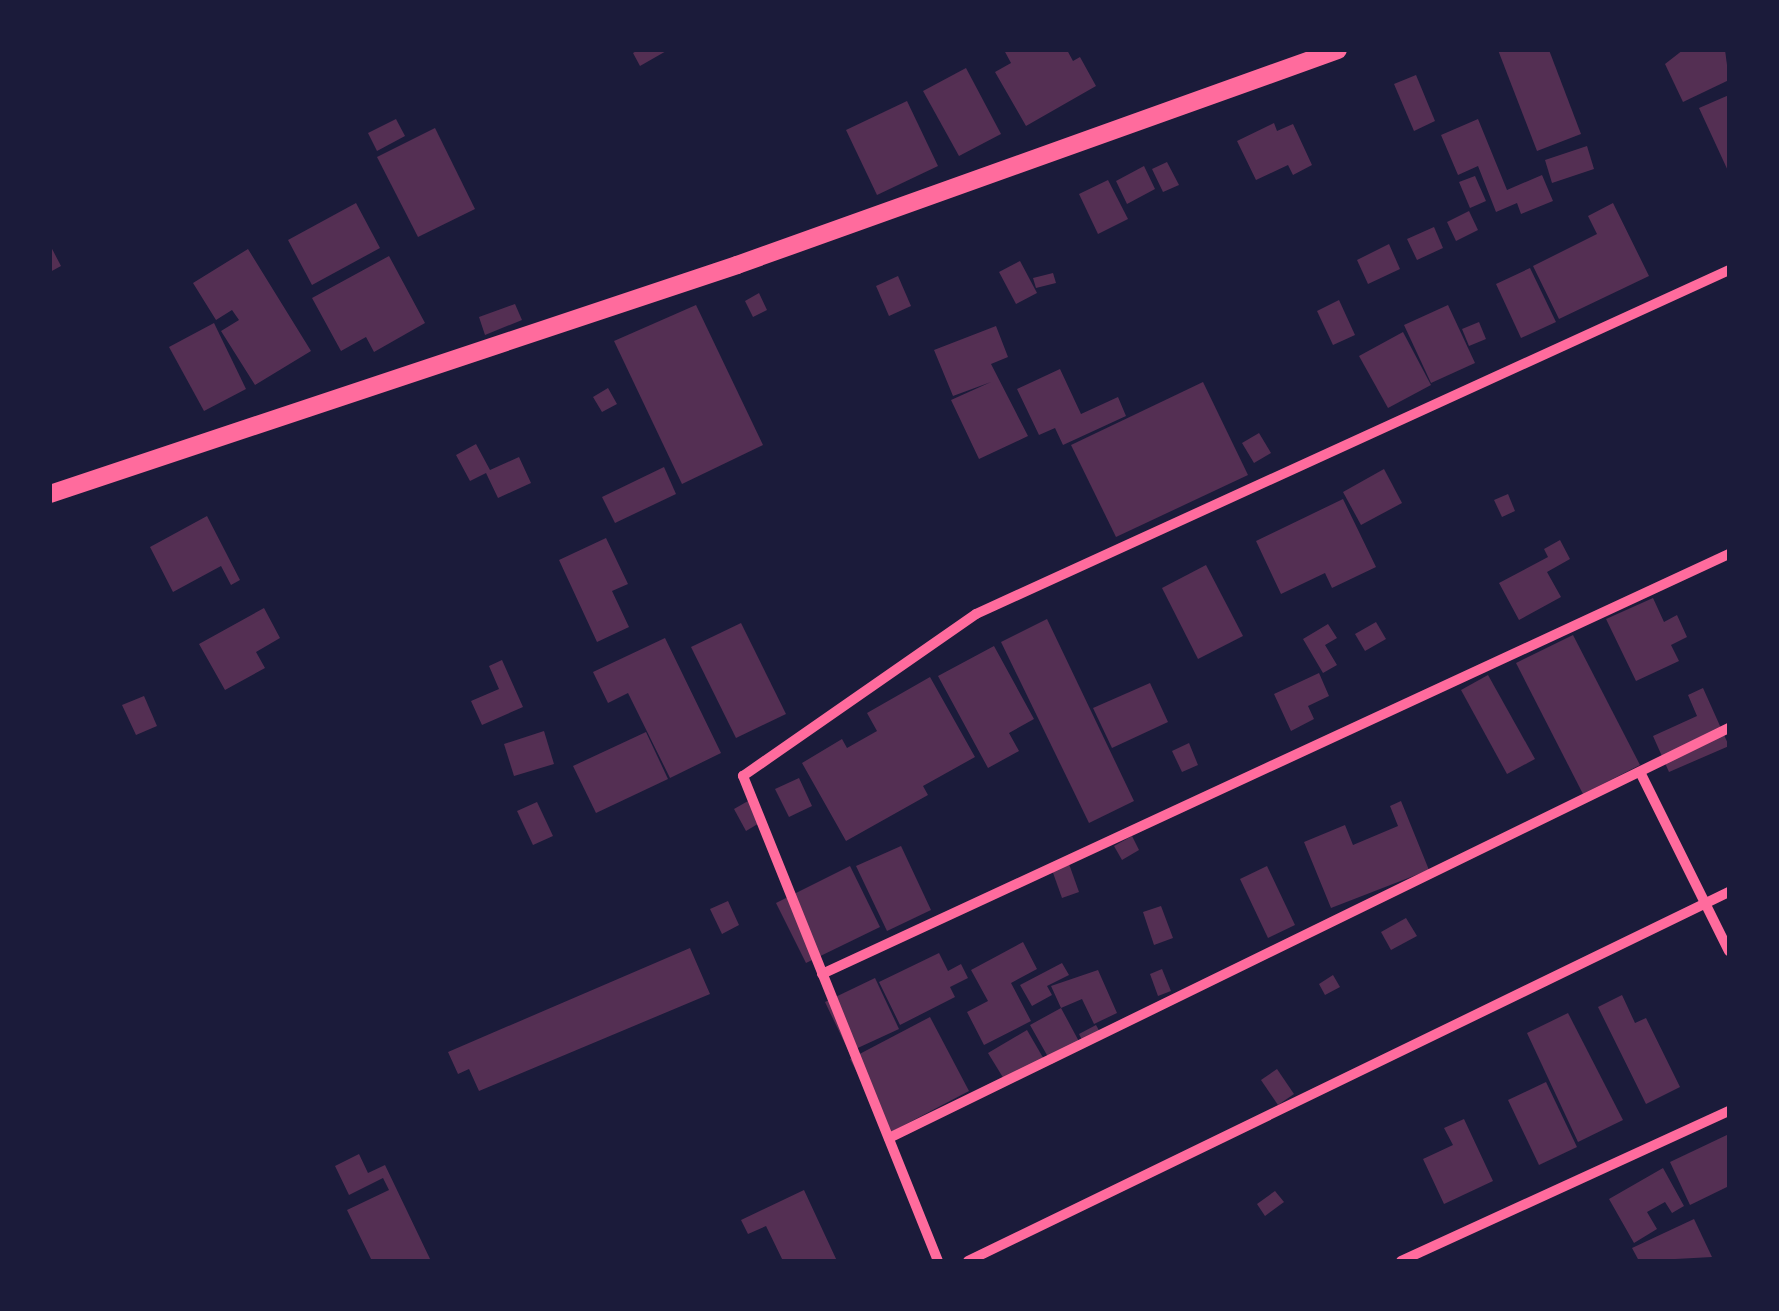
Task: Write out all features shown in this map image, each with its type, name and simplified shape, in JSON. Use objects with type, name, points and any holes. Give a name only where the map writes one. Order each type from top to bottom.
[{"type":"street","points":[[50,494],[737,264],[1338,50]]},
{"type":"street","points":[[938,1261],[743,776],[976,614],[1729,270]]},
{"type":"street","points":[[822,974],[1729,554]]},
{"type":"street","points":[[889,1138],[1729,728]]},
{"type":"street","points":[[1640,772],[1729,951]]},
{"type":"street","points":[[968,1261],[1729,892]]},
{"type":"street","points":[[1401,1261],[1729,1111]]},
{"type":"building","points":[[668,50],[640,66],[633,53]]},
{"type":"building","points":[[1004,50],[1067,50],[1073,61],[1080,57],[1096,86],[1026,126],[995,72],[1011,63]]},
{"type":"building","points":[[1498,50],[1549,50],[1581,134],[1537,151]]},
{"type":"building","points":[[1683,50],[1725,50],[1729,80],[1683,102],[1665,64]]},
{"type":"building","points":[[966,68],[1001,134],[959,156],[923,91]]},
{"type":"building","points":[[1416,75],[1435,121],[1414,131],[1394,84]]},
{"type":"building","points":[[1729,95],[1729,173],[1699,108]]},
{"type":"building","points":[[907,101],[938,166],[877,195],[846,130]]},
{"type":"building","points":[[396,119],[405,136],[377,151],[368,133]]},
{"type":"building","points":[[1478,119],[1507,190],[1542,175],[1553,201],[1521,214],[1517,203],[1496,212],[1478,166],[1458,175],[1441,135]]},
{"type":"building","points":[[1274,123],[1277,131],[1293,124],[1312,165],[1293,175],[1288,165],[1256,180],[1237,141]]},
{"type":"building","points":[[435,128],[475,209],[418,237],[377,157]]},
{"type":"building","points":[[1587,146],[1594,169],[1552,183],[1545,160]]},
{"type":"building","points":[[1167,162],[1179,185],[1163,192],[1152,169]]},
{"type":"building","points":[[1144,166],[1155,189],[1127,204],[1116,181]]},
{"type":"building","points":[[1475,176],[1486,201],[1470,208],[1459,182]]},
{"type":"building","points":[[1108,180],[1128,219],[1098,234],[1079,194]]},
{"type":"building","points":[[356,203],[380,248],[312,285],[288,240]]},
{"type":"building","points":[[1613,203],[1649,276],[1559,319],[1533,266],[1597,234],[1588,216]]},
{"type":"building","points":[[1469,211],[1478,230],[1456,241],[1447,222]]},
{"type":"building","points":[[1434,227],[1443,248],[1417,260],[1407,239]]},
{"type":"building","points":[[1389,244],[1400,269],[1368,284],[1357,260]]},
{"type":"building","points":[[50,245],[61,266],[50,272]]},
{"type":"building","points":[[248,249],[311,351],[255,385],[221,331],[239,320],[232,310],[216,320],[193,283]]},
{"type":"building","points":[[389,256],[425,323],[374,352],[366,337],[341,351],[312,298]]},
{"type":"building","points":[[1020,261],[1037,293],[1016,304],[999,272]]},
{"type":"building","points":[[1530,268],[1556,322],[1521,338],[1496,284]]},
{"type":"building","points":[[1053,273],[1056,283],[1036,288],[1033,278]]},
{"type":"building","points":[[898,276],[911,306],[889,316],[876,286]]},
{"type":"building","points":[[759,293],[767,310],[753,317],[745,301]]},
{"type":"building","points":[[1339,300],[1355,335],[1333,345],[1317,311]]},
{"type":"building","points":[[515,304],[522,320],[485,335],[479,317]]},
{"type":"building","points":[[696,305],[763,445],[682,484],[614,341]]},
{"type":"building","points":[[1448,305],[1475,363],[1431,383],[1404,325]]},
{"type":"building","points":[[1479,322],[1486,339],[1469,346],[1462,329]]},
{"type":"building","points":[[214,323],[246,389],[204,411],[169,347]]},
{"type":"building","points":[[996,326],[1008,357],[991,364],[1028,436],[979,459],[951,400],[991,382],[953,396],[934,350]]},
{"type":"building","points":[[1403,332],[1431,385],[1388,408],[1359,356]]},
{"type":"building","points":[[1060,369],[1081,414],[1118,397],[1126,416],[1063,445],[1055,428],[1039,435],[1017,389]]},
{"type":"building","points":[[1203,382],[1248,475],[1116,537],[1071,445]]},
{"type":"building","points":[[608,388],[617,404],[602,412],[593,397]]},
{"type":"building","points":[[1259,433],[1271,453],[1254,463],[1242,443]]},
{"type":"building","points":[[476,444],[490,470],[519,457],[531,483],[498,498],[486,473],[470,481],[456,455]]},
{"type":"building","points":[[664,467],[676,494],[615,523],[602,497]]},
{"type":"building","points":[[1384,469],[1402,503],[1361,525],[1343,492]]},
{"type":"building","points":[[1508,494],[1515,511],[1502,517],[1494,500]]},
{"type":"building","points":[[1343,499],[1376,567],[1332,588],[1325,573],[1281,594],[1256,541]]},
{"type":"building","points":[[207,516],[240,580],[231,585],[221,566],[173,592],[150,547]]},
{"type":"building","points":[[606,538],[628,584],[612,591],[629,627],[597,642],[559,560]]},
{"type":"building","points":[[1560,540],[1570,559],[1547,572],[1561,597],[1519,620],[1499,583],[1548,557],[1544,549]]},
{"type":"building","points":[[1206,565],[1243,636],[1198,659],[1162,588]]},
{"type":"building","points":[[1653,598],[1664,622],[1677,615],[1687,637],[1671,645],[1679,661],[1636,681],[1606,619]]},
{"type":"building","points":[[264,608],[280,638],[256,652],[265,668],[225,690],[199,644]]},
{"type":"building","points":[[1047,619],[1134,801],[1089,823],[1001,642]]},
{"type":"building","points":[[1376,622],[1386,639],[1365,651],[1355,634]]},
{"type":"building","points":[[741,623],[786,714],[736,738],[691,647]]},
{"type":"building","points":[[1328,624],[1337,638],[1325,645],[1337,665],[1323,673],[1303,639]]},
{"type":"building","points":[[1573,635],[1640,765],[1583,794],[1516,663]]},
{"type":"building","points":[[665,638],[721,753],[670,778],[628,693],[608,703],[593,672]]},
{"type":"building","points":[[994,646],[1034,719],[1009,733],[1019,751],[988,768],[938,676]]},
{"type":"building","points":[[502,660],[523,707],[482,725],[471,701],[499,689],[489,666]]},
{"type":"building","points":[[1319,673],[1329,696],[1308,706],[1314,719],[1291,731],[1274,694]]},
{"type":"building","points":[[1488,675],[1535,759],[1507,774],[1461,690]]},
{"type":"building","points":[[930,677],[975,757],[923,786],[928,795],[846,841],[802,763],[842,739],[847,748],[877,731],[867,713]]},
{"type":"building","points":[[1150,683],[1168,722],[1112,748],[1093,708]]},
{"type":"building","points":[[1703,688],[1729,746],[1669,772],[1653,736],[1697,716],[1688,695]]},
{"type":"building","points":[[144,696],[157,726],[136,735],[122,705]]},
{"type":"building","points":[[544,731],[554,764],[514,776],[504,744]]},
{"type":"building","points":[[646,732],[668,779],[596,813],[573,766]]},
{"type":"building","points":[[1189,743],[1198,765],[1182,772],[1172,751]]},
{"type":"building","points":[[799,778],[812,806],[789,817],[775,789]]},
{"type":"building","points":[[748,801],[761,822],[746,831],[734,809]]},
{"type":"building","points":[[1401,801],[1429,870],[1331,908],[1304,842],[1345,825],[1353,845],[1398,826],[1390,806]]},
{"type":"building","points":[[537,802],[553,836],[533,845],[517,811]]},
{"type":"building","points":[[1132,836],[1139,850],[1122,860],[1114,846]]},
{"type":"building","points":[[901,846],[931,910],[887,931],[856,866]]},
{"type":"building","points":[[1069,864],[1079,892],[1062,898],[1052,870]]},
{"type":"building","points":[[850,866],[880,927],[806,963],[776,903]]},
{"type":"building","points":[[1267,866],[1295,925],[1268,938],[1240,879]]},
{"type":"building","points":[[728,901],[739,925],[722,934],[710,909]]},
{"type":"building","points":[[1161,906],[1173,938],[1154,945],[1143,912]]},
{"type":"building","points":[[1406,918],[1417,936],[1391,950],[1381,932]]},
{"type":"building","points":[[1023,942],[1037,969],[1011,983],[1031,1021],[984,1045],[967,1012],[988,1001],[971,970]]},
{"type":"building","points":[[690,948],[710,994],[479,1091],[469,1069],[458,1074],[448,1052]]},
{"type":"building","points":[[939,953],[948,971],[961,964],[968,978],[950,987],[955,997],[900,1025],[879,982]]},
{"type":"building","points":[[1062,963],[1069,975],[1047,986],[1052,995],[1032,1006],[1020,985]]},
{"type":"building","points":[[1162,969],[1171,991],[1158,996],[1150,974]]},
{"type":"building","points":[[1098,970],[1117,1013],[1094,1024],[1082,999],[1061,1008],[1051,986]]},
{"type":"building","points":[[1333,975],[1340,987],[1325,995],[1319,984]]},
{"type":"building","points":[[875,978],[899,1029],[849,1052],[825,1002]]},
{"type":"building","points":[[1622,995],[1635,1023],[1646,1018],[1680,1087],[1646,1104],[1598,1007]]},
{"type":"building","points":[[1061,1008],[1082,1047],[1052,1064],[1030,1025]]},
{"type":"building","points":[[1568,1013],[1623,1120],[1578,1142],[1527,1033]]},
{"type":"building","points":[[930,1017],[969,1091],[889,1133],[850,1059]]},
{"type":"building","points":[[1096,1025],[1101,1034],[1084,1044],[1079,1034]]},
{"type":"building","points":[[1027,1030],[1045,1061],[1007,1084],[988,1053]]},
{"type":"building","points":[[1277,1069],[1294,1094],[1278,1105],[1261,1080]]},
{"type":"building","points":[[1546,1082],[1577,1147],[1539,1165],[1508,1100]]},
{"type":"building","points":[[1464,1119],[1493,1181],[1444,1204],[1423,1159],[1453,1145],[1444,1128]]},
{"type":"building","points":[[1729,1134],[1729,1186],[1690,1205],[1670,1162]]},
{"type":"building","points":[[359,1154],[368,1173],[385,1165],[431,1261],[372,1261],[347,1210],[389,1190],[383,1178],[349,1195],[335,1166]]},
{"type":"building","points":[[1663,1168],[1684,1206],[1672,1213],[1665,1202],[1647,1212],[1657,1229],[1634,1243],[1609,1199]]},
{"type":"building","points":[[804,1190],[837,1261],[783,1261],[766,1226],[748,1234],[741,1220]]},
{"type":"building","points":[[1275,1191],[1284,1202],[1265,1216],[1257,1204]]},
{"type":"building","points":[[1694,1219],[1712,1257],[1639,1261],[1632,1248]]}]
